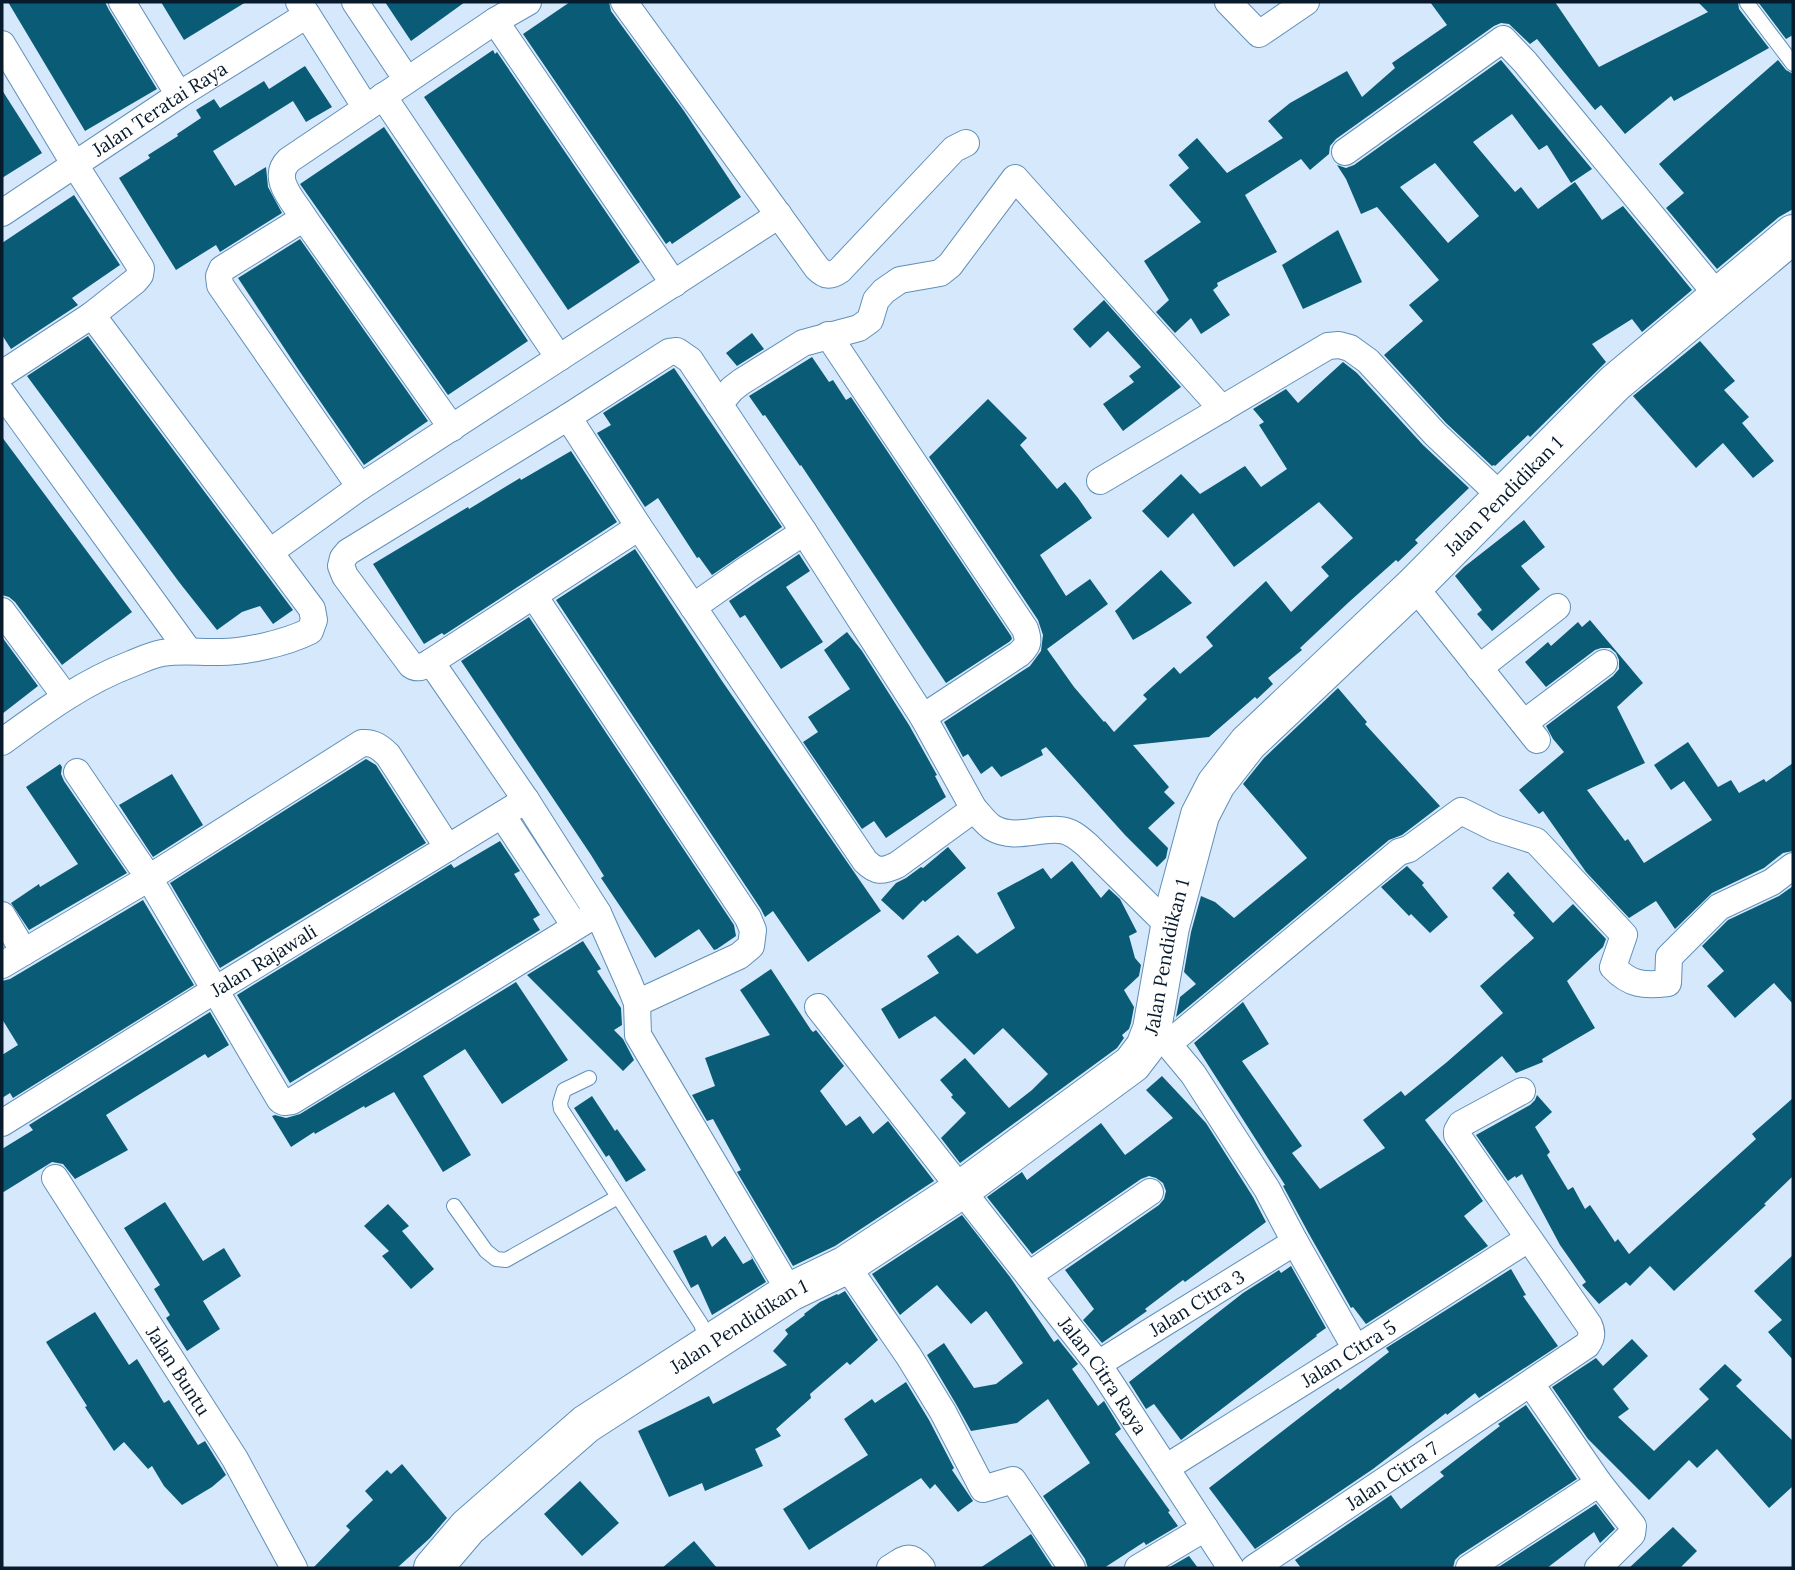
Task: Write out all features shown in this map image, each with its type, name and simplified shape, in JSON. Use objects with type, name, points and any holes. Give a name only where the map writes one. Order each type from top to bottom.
[{"type":"street","points":[[122,2],[179,95]]},
{"type":"street","points":[[355,2],[407,80]]},
{"type":"street","points":[[452,428],[304,218],[281,181],[281,173],[284,165],[375,102],[495,21],[528,2]]},
{"type":"street","points":[[624,2],[823,273],[828,275],[840,270],[954,149],[966,143]]},
{"type":"street","points":[[1228,2],[1259,34],[1306,2]]},
{"type":"street","points":[[303,9],[375,102],[559,358]]},
{"type":"street","name":"Jalan Teratai Raya","points":[[2,213],[303,9]]},
{"type":"street","points":[[495,21],[674,284]]},
{"type":"street","points":[[1345,152],[1503,39],[1525,62],[1718,296]]},
{"type":"street","points":[[2,44],[10,78],[75,165],[141,268],[135,281],[92,314],[2,374]]},
{"type":"street","points":[[719,404],[732,388],[803,342],[859,328],[870,320],[876,300],[900,280],[940,273],[950,265],[1015,178],[1222,409]]},
{"type":"street","points":[[270,552],[360,487],[779,215]]},
{"type":"street","points":[[304,218],[222,269],[219,276],[220,285],[360,487]]},
{"type":"street","name":"Jalan Pendidikan 1","points":[[433,1568],[468,1527],[586,1424],[790,1292],[846,1265],[962,1189],[1132,1064],[1144,1047],[1160,1036],[1171,927],[1200,815],[1216,784],[1248,743],[1414,586],[1615,383],[1793,234]]},
{"type":"street","points":[[2,742],[65,696],[118,669],[159,653],[188,650],[239,651],[296,638],[310,631],[314,620],[312,609],[92,314]]},
{"type":"street","points":[[828,335],[1025,629],[1029,639],[1028,646],[1019,654],[923,717]]},
{"type":"street","points":[[1100,481],[1328,346],[1339,345],[1350,348],[1367,361],[1435,434],[1502,497]]},
{"type":"street","points":[[639,527],[431,662],[419,667],[411,665],[345,576],[341,566],[348,552],[669,352],[677,351],[690,360],[804,531],[923,717],[974,809],[991,827],[1004,833],[1060,830],[1074,835],[1171,927]]},
{"type":"street","points":[[2,393],[188,650]]},
{"type":"street","points":[[568,417],[639,527],[865,861],[873,868],[885,870],[897,865],[974,809]]},
{"type":"street","points":[[693,607],[804,531]]},
{"type":"street","points":[[1414,586],[1531,732],[1604,663]]},
{"type":"street","points":[[534,596],[748,918],[753,930],[751,946],[739,957],[636,1003]]},
{"type":"street","points":[[1479,668],[1557,607]]},
{"type":"street","points":[[2,611],[65,696]]},
{"type":"street","points":[[431,662],[526,800],[587,920]]},
{"type":"street","points":[[2,915],[13,959],[149,878],[362,743],[380,747],[388,755],[448,848]]},
{"type":"street","points":[[77,772],[149,878],[279,1100],[284,1102],[292,1101],[587,920]]},
{"type":"street","name":"Jalan Rajawali","points":[[2,1123],[526,800]]},
{"type":"street","points":[[1356,1349],[1260,1178],[1193,1074],[1160,1036],[1399,852],[1409,849],[1461,811],[1495,828],[1536,841],[1624,935],[1613,967],[1621,975],[1645,986],[1668,984],[1669,957],[1719,907],[1772,882],[1793,866]]},
{"type":"street","points":[[502,815],[587,920],[629,982],[636,1003],[638,1035],[790,1292]]},
{"type":"street","name":"Jalan Citra Raya","points":[[818,1007],[1098,1364],[1231,1568]]},
{"type":"street","points":[[1522,1091],[1461,1124],[1457,1135],[1528,1239]]},
{"type":"street","name":"Jalan Buntu","points":[[55,1178],[235,1460],[294,1568]]},
{"type":"street","points":[[1029,1275],[1150,1192]]},
{"type":"street","name":"Jalan Citra 5","points":[[1167,1467],[1528,1239]]},
{"type":"street","name":"Jalan Citra 7","points":[[1254,1568],[1587,1345],[1592,1331],[1589,1325],[1528,1239]]},
{"type":"street","name":"Jalan Citra 3","points":[[1098,1364],[1295,1242]]},
{"type":"street","points":[[846,1265],[908,1355],[943,1412],[983,1489],[1013,1480],[1072,1568]]},
{"type":"street","points":[[1531,1384],[1599,1483],[1633,1525],[1632,1534],[1598,1568]]},
{"type":"street","points":[[1469,1568],[1599,1483]]},
{"type":"street","points":[[1138,1568],[1205,1528]]},
{"type":"street","points":[[890,1568],[906,1558],[911,1558],[922,1568]]},
{"type":"lane","points":[[1747,3],[1793,64]]},
{"type":"lane","points":[[589,1078],[564,1090],[561,1109],[701,1324],[708,1344]]},
{"type":"lane","points":[[454,1206],[485,1251],[496,1259],[506,1260],[618,1197]]},
{"type":"building","points":[[8,2],[105,2],[157,89],[85,131]]},
{"type":"building","points":[[161,2],[246,2],[184,40]]},
{"type":"building","points":[[385,2],[465,2],[411,41]]},
{"type":"building","points":[[570,2],[609,2],[611,11],[684,111],[741,197],[672,244],[670,241],[666,244],[523,34]]},
{"type":"building","points":[[1430,2],[1555,2],[1599,67],[1708,12],[1698,2],[1738,2],[1739,9],[1769,48],[1674,101],[1671,96],[1625,134],[1601,105],[1595,110],[1537,39],[1530,44],[1509,24],[1494,26],[1336,139],[1330,146],[1329,154],[1310,170],[1301,159],[1245,195],[1277,252],[1217,283],[1218,286],[1213,290],[1230,315],[1201,334],[1191,318],[1175,333],[1156,312],[1169,300],[1144,261],[1201,222],[1169,185],[1189,168],[1178,155],[1197,138],[1227,173],[1283,138],[1268,121],[1290,103],[1347,71],[1362,97],[1395,68],[1392,63],[1447,25]]},
{"type":"building","points":[[1758,2],[1793,2],[1793,35],[1786,39]]},
{"type":"building","points":[[493,50],[495,54],[497,52],[640,262],[568,310],[424,97]]},
{"type":"building","points":[[1501,60],[1592,169],[1571,183],[1547,145],[1539,150],[1512,114],[1473,142],[1515,192],[1521,187],[1538,209],[1575,182],[1602,220],[1623,206],[1692,290],[1642,332],[1632,319],[1592,344],[1606,362],[1530,437],[1528,435],[1492,466],[1446,423],[1384,355],[1423,321],[1409,305],[1439,280],[1377,207],[1361,214],[1337,165],[1346,168],[1354,165]],"holes":[[[1435,163],[1479,216],[1448,243],[1400,187]]]},
{"type":"building","points":[[1778,60],[1793,74],[1793,209],[1779,217],[1717,269],[1666,208],[1684,193],[1659,164]]},
{"type":"building","points":[[305,66],[332,107],[306,122],[293,101],[213,151],[235,186],[266,167],[268,187],[282,213],[220,252],[216,245],[176,270],[119,178],[150,158],[148,155],[201,118],[196,110],[214,99],[220,108],[264,81],[269,89]]},
{"type":"building","points":[[2,90],[42,153],[2,178]]},
{"type":"building","points":[[384,127],[528,341],[448,395],[300,184]]},
{"type":"building","points":[[74,195],[120,265],[72,298],[78,305],[11,349],[2,335],[2,243]]},
{"type":"building","points":[[1338,230],[1362,282],[1303,309],[1282,265]]},
{"type":"building","points":[[300,239],[428,421],[364,465],[238,278]]},
{"type":"building","points":[[1104,300],[1181,387],[1123,431],[1103,404],[1134,382],[1129,376],[1141,367],[1108,331],[1090,348],[1073,329]]},
{"type":"building","points":[[752,333],[764,349],[737,366],[726,353]]},
{"type":"building","points":[[88,336],[293,610],[273,624],[260,606],[242,612],[217,630],[27,376]]},
{"type":"building","points":[[1700,341],[1735,381],[1724,390],[1749,417],[1742,423],[1774,461],[1753,478],[1723,443],[1696,468],[1633,396]]},
{"type":"building","points":[[812,357],[829,382],[833,380],[846,400],[851,397],[1011,636],[1009,642],[946,683],[801,465],[749,396]]},
{"type":"building","points":[[1343,362],[1357,373],[1423,445],[1469,488],[1415,540],[1418,543],[1398,562],[1396,560],[1300,648],[1302,650],[1268,678],[1273,684],[1209,737],[1133,745],[1169,787],[1164,792],[1175,803],[1148,828],[1168,848],[1166,858],[1157,867],[1046,747],[1041,750],[1043,755],[1001,777],[992,766],[981,774],[968,754],[963,757],[944,722],[1030,666],[1041,651],[1043,635],[1038,620],[929,457],[988,399],[1027,438],[1020,445],[1057,489],[1065,482],[1092,518],[1040,555],[1066,596],[1090,579],[1108,604],[1047,649],[1074,687],[1114,732],[1147,699],[1143,695],[1174,667],[1180,674],[1213,646],[1206,637],[1266,581],[1291,612],[1329,576],[1321,567],[1353,538],[1319,502],[1234,567],[1193,513],[1168,538],[1142,511],[1181,474],[1200,494],[1245,466],[1261,487],[1287,469],[1259,425],[1264,422],[1253,409],[1286,389],[1298,403]]},
{"type":"building","points":[[674,368],[782,527],[712,575],[699,557],[697,558],[658,498],[645,507],[597,433],[611,425],[603,413]]},
{"type":"building","points":[[2,437],[132,612],[62,665],[15,602],[2,595]]},
{"type":"building","points":[[571,451],[617,522],[444,635],[442,633],[424,644],[373,564],[468,507],[469,509]]},
{"type":"building","points":[[1524,520],[1545,547],[1521,566],[1540,589],[1492,631],[1477,614],[1482,610],[1455,576]]},
{"type":"building","points":[[635,549],[722,681],[881,911],[808,962],[773,911],[765,917],[556,600]]},
{"type":"building","points":[[799,554],[810,571],[786,587],[823,642],[781,669],[745,615],[740,618],[729,601]]},
{"type":"building","points":[[1161,570],[1192,603],[1133,640],[1115,611]]},
{"type":"building","points":[[529,617],[734,925],[736,936],[717,949],[714,950],[699,929],[655,958],[601,878],[604,876],[591,855],[461,661]]},
{"type":"building","points":[[1590,620],[1643,683],[1617,707],[1645,763],[1587,790],[1625,841],[1628,839],[1644,863],[1712,820],[1684,781],[1671,790],[1654,765],[1688,742],[1718,787],[1731,780],[1739,793],[1764,779],[1766,782],[1793,763],[1793,851],[1783,853],[1764,868],[1712,893],[1675,929],[1656,901],[1629,918],[1586,872],[1543,811],[1539,814],[1519,790],[1564,752],[1546,726],[1619,669],[1616,653],[1610,648],[1601,648],[1546,687],[1525,662],[1548,642],[1551,646],[1578,622],[1582,627]]},
{"type":"building","points":[[847,632],[909,725],[946,797],[886,838],[874,821],[862,829],[803,742],[818,732],[808,717],[850,689],[824,650]]},
{"type":"building","points":[[2,637],[38,686],[2,714]]},
{"type":"building","points":[[1338,688],[1367,722],[1365,724],[1440,806],[1402,835],[1389,840],[1176,1017],[1180,997],[1196,984],[1184,972],[1201,896],[1215,902],[1234,918],[1307,858],[1243,784],[1264,758]]},
{"type":"building","points":[[366,759],[376,765],[426,843],[220,968],[170,883]]},
{"type":"building","points":[[60,764],[64,781],[127,873],[29,930],[11,903],[39,884],[40,887],[78,864],[26,787]]},
{"type":"building","points":[[172,774],[203,825],[153,857],[119,805]]},
{"type":"building","points":[[500,841],[520,871],[514,874],[540,915],[533,919],[540,930],[290,1083],[237,995],[451,864],[454,868]]},
{"type":"building","points":[[948,847],[966,868],[925,902],[923,900],[903,920],[881,900],[896,883],[923,868]]},
{"type":"building","points":[[1072,861],[1101,898],[1109,889],[1120,899],[1137,932],[1129,936],[1135,958],[1141,965],[1139,976],[1124,990],[1134,1007],[1129,1029],[1122,1035],[1124,1038],[1117,1048],[960,1163],[941,1138],[966,1113],[940,1080],[965,1058],[1009,1108],[1048,1074],[1003,1028],[974,1055],[935,1016],[899,1039],[881,1009],[939,973],[927,956],[958,935],[977,954],[1015,928],[997,893],[1043,868],[1051,879]]},
{"type":"building","points":[[1407,866],[1424,883],[1422,885],[1448,917],[1430,933],[1381,887]]},
{"type":"building","points":[[1508,872],[1553,923],[1573,904],[1606,939],[1603,947],[1567,981],[1595,1028],[1542,1059],[1543,1062],[1516,1073],[1502,1056],[1425,1120],[1483,1201],[1464,1216],[1488,1246],[1366,1324],[1353,1307],[1351,1308],[1283,1186],[1285,1185],[1194,1043],[1243,1002],[1269,1044],[1242,1061],[1302,1146],[1292,1153],[1320,1189],[1385,1148],[1363,1120],[1401,1091],[1405,1096],[1503,1013],[1480,986],[1534,938],[1492,888]]},
{"type":"building","points":[[1793,886],[1793,1004],[1774,983],[1735,1018],[1707,986],[1724,971],[1702,946],[1728,920],[1779,896]]},
{"type":"building","points":[[143,900],[194,985],[13,1098],[10,1093],[2,1098],[2,1055],[18,1045],[2,1019],[2,981],[10,979]]},
{"type":"building","points":[[583,941],[601,969],[597,971],[621,1008],[622,1025],[614,1030],[623,1039],[634,1060],[623,1071],[527,975]]},
{"type":"building","points":[[771,969],[811,1030],[816,1030],[844,1066],[820,1091],[846,1126],[860,1116],[873,1134],[888,1121],[934,1181],[835,1246],[793,1266],[737,1172],[741,1170],[713,1119],[707,1121],[692,1095],[715,1086],[705,1058],[770,1035],[740,990]]},
{"type":"building","points":[[516,982],[568,1060],[502,1104],[465,1049],[423,1076],[471,1155],[443,1172],[394,1092],[315,1134],[314,1132],[291,1147],[272,1116],[286,1118],[300,1114]]},
{"type":"building","points":[[210,1012],[229,1045],[208,1058],[205,1054],[106,1115],[128,1150],[75,1179],[63,1164],[52,1162],[2,1193],[2,1149],[33,1130],[29,1125]]},
{"type":"building","points":[[1162,1076],[1206,1123],[1266,1222],[1185,1282],[1183,1280],[1145,1309],[1147,1311],[1102,1343],[1083,1320],[1094,1309],[1065,1270],[1159,1205],[1166,1191],[1163,1183],[1149,1176],[1141,1179],[1032,1254],[987,1197],[1022,1172],[1027,1180],[1101,1123],[1125,1155],[1173,1118],[1146,1090]]},
{"type":"building","points":[[1537,1095],[1552,1112],[1535,1127],[1550,1152],[1547,1155],[1568,1190],[1573,1187],[1585,1209],[1590,1205],[1615,1242],[1618,1239],[1629,1254],[1756,1139],[1752,1134],[1793,1098],[1793,1176],[1674,1291],[1650,1266],[1630,1286],[1626,1282],[1599,1304],[1582,1285],[1586,1282],[1560,1245],[1522,1174],[1508,1181],[1476,1135],[1530,1105]]},
{"type":"building","points":[[592,1096],[646,1170],[626,1182],[574,1108]]},
{"type":"building","points":[[165,1202],[203,1261],[224,1248],[241,1276],[203,1301],[220,1329],[187,1351],[166,1318],[170,1315],[154,1289],[160,1285],[124,1228]]},
{"type":"building","points":[[388,1204],[409,1226],[402,1231],[434,1269],[411,1289],[382,1256],[389,1251],[364,1226]]},
{"type":"building","points":[[962,1215],[1010,1277],[1054,1342],[1058,1339],[1078,1364],[1072,1369],[1098,1406],[1104,1401],[1121,1429],[1115,1434],[1178,1526],[1146,1545],[1144,1542],[1104,1568],[1088,1568],[1085,1559],[1043,1496],[1090,1463],[1048,1399],[1017,1423],[971,1431],[927,1355],[944,1343],[974,1388],[996,1384],[1023,1363],[988,1313],[986,1311],[971,1324],[937,1285],[900,1315],[872,1274]]},
{"type":"building","points":[[706,1235],[712,1247],[725,1236],[743,1264],[752,1259],[751,1256],[766,1282],[712,1315],[698,1284],[691,1288],[673,1251]]},
{"type":"building","points":[[1793,1255],[1793,1360],[1768,1332],[1782,1320],[1754,1291]]},
{"type":"building","points":[[1291,1266],[1326,1328],[1181,1440],[1154,1404],[1146,1409],[1129,1382],[1243,1293],[1279,1270],[1281,1273]]},
{"type":"building","points":[[1511,1269],[1526,1295],[1523,1296],[1558,1346],[1479,1398],[1475,1393],[1373,1469],[1255,1549],[1209,1488],[1389,1352],[1386,1348]]},
{"type":"building","points":[[845,1291],[878,1340],[850,1365],[847,1362],[810,1394],[811,1398],[776,1429],[781,1436],[755,1449],[763,1466],[705,1491],[702,1483],[669,1497],[638,1431],[709,1396],[713,1404],[787,1365],[773,1351],[788,1334],[785,1330],[820,1302]]},
{"type":"building","points":[[95,1312],[129,1365],[137,1359],[164,1403],[169,1400],[198,1445],[205,1441],[226,1475],[182,1505],[164,1486],[152,1466],[148,1469],[124,1442],[114,1451],[46,1342]]},
{"type":"building","points":[[1632,1339],[1648,1356],[1613,1389],[1629,1409],[1618,1417],[1654,1451],[1709,1399],[1699,1389],[1725,1364],[1742,1380],[1736,1386],[1793,1441],[1793,1486],[1769,1508],[1717,1449],[1697,1468],[1689,1460],[1649,1500],[1588,1439],[1552,1387],[1596,1358],[1603,1366]]},
{"type":"building","points":[[906,1382],[929,1420],[954,1468],[952,1470],[973,1501],[958,1512],[935,1484],[930,1489],[921,1478],[809,1550],[783,1509],[868,1455],[844,1419],[872,1399],[875,1403]]},
{"type":"building","points":[[1526,1405],[1577,1479],[1460,1555],[1453,1568],[1301,1568],[1295,1560],[1391,1495],[1401,1509],[1444,1476],[1440,1472],[1500,1426],[1498,1424]]},
{"type":"building","points":[[402,1464],[447,1518],[430,1538],[397,1568],[313,1568],[350,1530],[346,1526],[373,1500],[365,1491],[387,1470],[391,1474]]},
{"type":"building","points":[[580,1481],[619,1523],[582,1556],[544,1514]]},
{"type":"building","points":[[1596,1504],[1615,1529],[1600,1543],[1594,1532],[1547,1568],[1497,1568]]},
{"type":"building","points":[[1673,1527],[1697,1551],[1680,1568],[1629,1568]]},
{"type":"building","points":[[1031,1534],[1053,1568],[980,1568]]},
{"type":"building","points":[[694,1541],[717,1568],[662,1568]]},
{"type":"building","points":[[1189,1556],[1198,1568],[1168,1568]]}]
